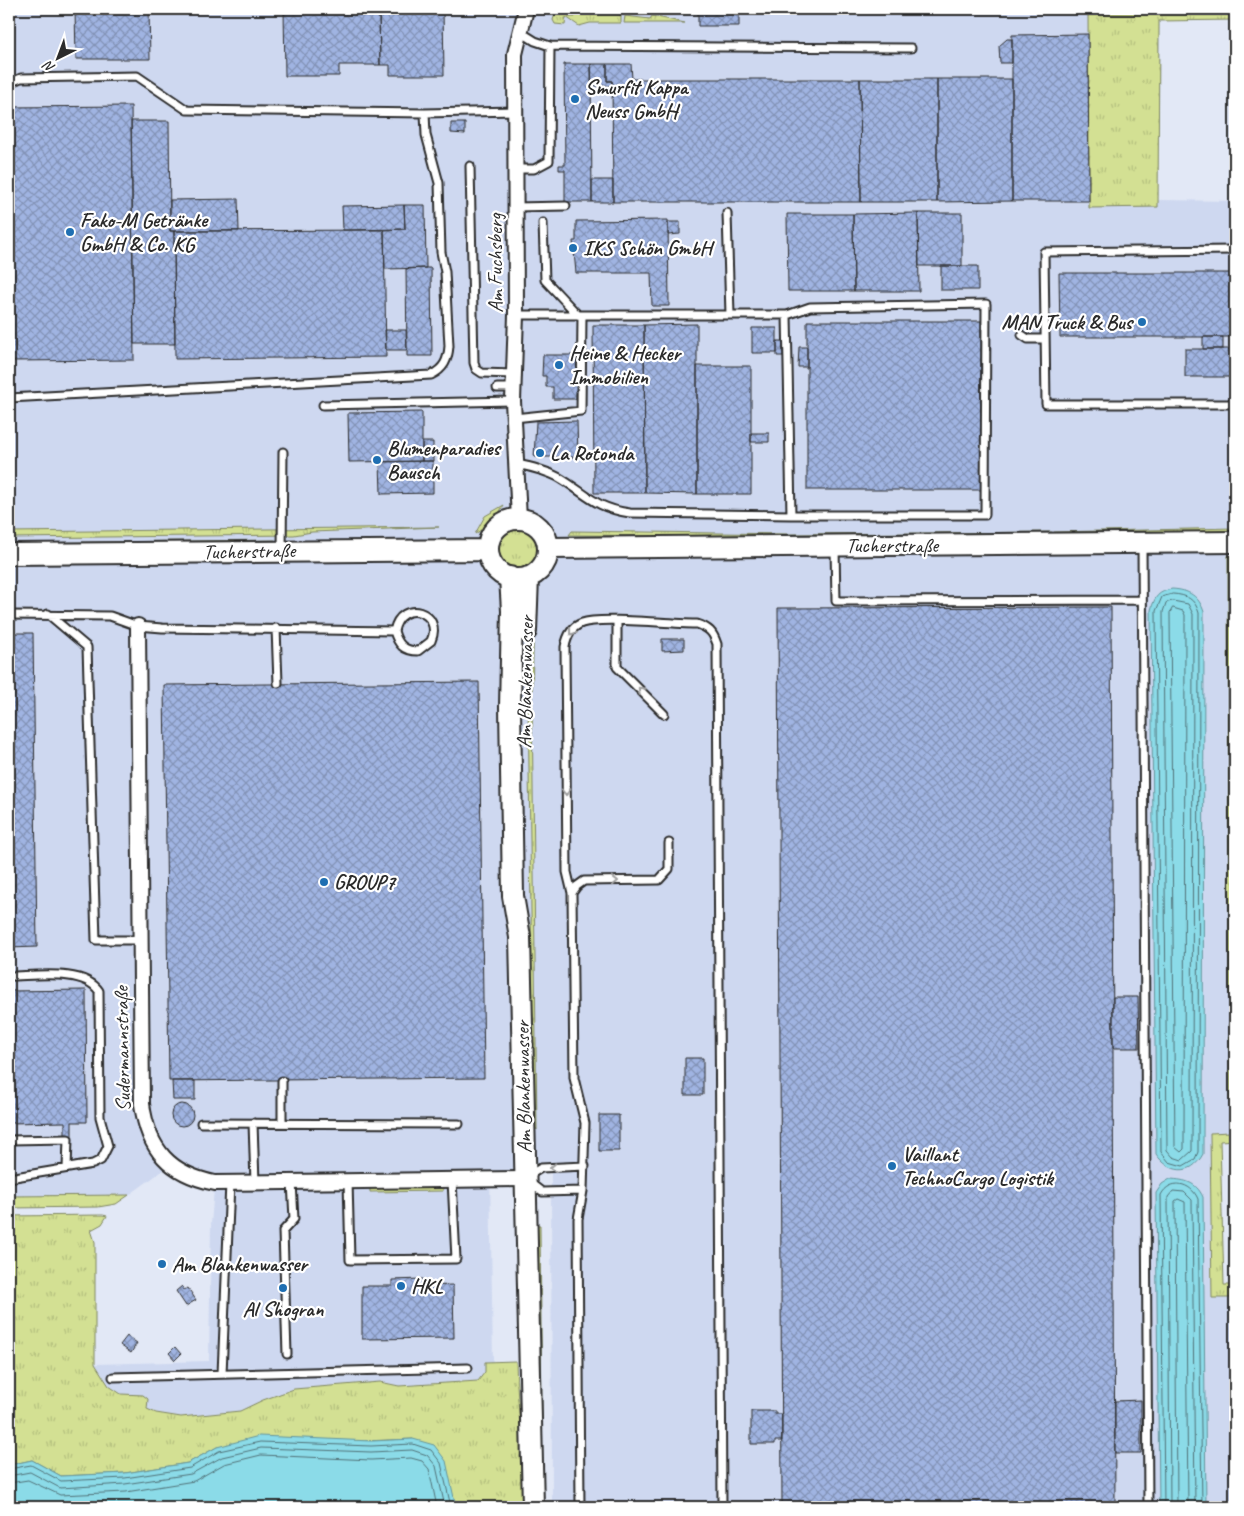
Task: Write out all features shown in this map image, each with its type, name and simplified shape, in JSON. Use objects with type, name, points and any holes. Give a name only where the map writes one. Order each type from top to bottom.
[{"type":"main road","points":[[519,519],[530,521],[539,527],[546,537],[548,548],[543,567],[519,577],[494,567],[488,550],[490,540],[500,525],[519,519]]},
{"type":"main road","name":"Tucherstraße","points":[[548,548],[1235,542]]},
{"type":"main road","name":"Tucherstraße","points":[[9,554],[488,550]]},
{"type":"main road","name":"Am Blankenwasser","points":[[519,577],[512,610],[510,707],[513,896],[520,938],[524,1179],[533,1507]]},
{"type":"street","name":"Am Fuchsberg","points":[[519,519],[513,388],[516,315],[515,54],[519,31],[526,9]]},
{"type":"street","name":"Sudermannstraße","points":[[138,626],[142,1104],[144,1122],[158,1152],[172,1166],[201,1180],[230,1183],[524,1179]]},
{"type":"lane","points":[[519,31],[535,41],[550,46],[911,48]]},
{"type":"lane","points":[[515,169],[534,169],[549,161],[550,46]]},
{"type":"lane","points":[[9,83],[21,78],[137,76],[187,110],[515,111]]},
{"type":"lane","points":[[9,398],[421,375],[439,372],[448,356],[449,346],[445,272],[441,252],[439,183],[426,135],[425,112]]},
{"type":"lane","points":[[470,166],[474,363],[476,369],[482,373],[513,388]]},
{"type":"lane","points":[[516,207],[566,206]]},
{"type":"lane","points":[[727,213],[730,315]]},
{"type":"lane","points":[[514,418],[581,411],[580,315],[545,280],[542,223]]},
{"type":"lane","points":[[1235,250],[1044,252],[1046,404],[1235,404]]},
{"type":"lane","points":[[516,315],[787,315],[810,307],[986,304],[986,515],[630,513],[612,511],[595,504],[558,477],[542,470],[517,464]]},
{"type":"lane","points":[[787,315],[791,515]]},
{"type":"lane","points":[[1022,335],[1028,339],[1045,339]]},
{"type":"lane","points":[[497,388],[513,388]]},
{"type":"lane","points":[[323,405],[513,388]]},
{"type":"lane","points":[[282,551],[283,452]]},
{"type":"lane","points":[[1142,543],[1148,1507]]},
{"type":"lane","points":[[835,545],[836,601],[1142,600]]},
{"type":"lane","points":[[416,611],[429,618],[434,629],[431,642],[418,651],[402,647],[397,642],[394,631],[399,618],[406,612],[416,611]]},
{"type":"lane","points":[[48,614],[88,647],[96,940],[140,940]]},
{"type":"lane","points":[[9,615],[110,616],[138,626],[168,628],[394,631]]},
{"type":"lane","points":[[616,621],[617,667],[664,714]]},
{"type":"lane","points":[[580,1507],[578,1219],[585,1166],[585,1123],[574,1078],[572,893],[567,872],[565,647],[568,634],[582,623],[616,621],[697,624],[706,627],[714,634],[717,644],[722,1507]]},
{"type":"lane","points":[[276,628],[278,683]]},
{"type":"lane","points":[[572,893],[577,886],[584,882],[659,880],[668,869],[669,843]]},
{"type":"lane","points":[[9,976],[77,976],[94,983],[99,991],[100,1117],[108,1146],[101,1160],[93,1164],[9,1178]]},
{"type":"lane","points":[[282,1081],[282,1123]]},
{"type":"lane","points":[[201,1123],[459,1124]]},
{"type":"lane","points":[[253,1123],[255,1183]]},
{"type":"lane","points":[[9,1140],[68,1139],[68,1168]]},
{"type":"lane","points":[[583,1191],[542,1192],[524,1179],[542,1168],[585,1166]]},
{"type":"lane","points":[[348,1181],[350,1260],[456,1259],[452,1180]]},
{"type":"lane","points":[[287,1354],[283,1231],[294,1219],[292,1182]]},
{"type":"lane","points":[[222,1374],[230,1183]]},
{"type":"lane","points":[[113,1377],[468,1368]]},
{"type":"shaded area","points":[[9,9],[1235,9],[1235,11],[1160,12],[1158,200],[1235,201],[1235,523],[1231,523],[1228,556],[1230,1132],[1210,1133],[1212,1297],[1234,1298],[1234,1507],[552,1507],[551,1171],[490,1172],[493,1362],[485,1362],[485,1372],[478,1381],[399,1386],[380,1382],[294,1389],[263,1400],[240,1411],[181,1417],[156,1413],[147,1409],[134,1394],[122,1395],[109,1386],[95,1364],[209,1361],[211,1224],[215,1177],[205,1176],[176,1161],[129,1195],[9,1196]]},
{"type":"green space","points":[[557,9],[569,9],[569,17],[575,17],[575,9],[621,15],[621,23],[590,23],[579,26],[566,17],[565,25],[555,24],[553,20]]},
{"type":"green space","points":[[1235,11],[1235,20],[1159,21],[1158,207],[1089,208],[1088,13]]},
{"type":"green space","points":[[625,16],[650,19],[652,16],[685,23],[624,23]]},
{"type":"green space","points":[[504,505],[493,522],[475,534],[485,516]]},
{"type":"green space","points":[[519,526],[531,530],[537,536],[541,548],[537,560],[531,566],[519,570],[507,566],[501,560],[497,548],[501,536],[507,530]]},
{"type":"green space","points":[[439,527],[312,532],[294,535],[9,538],[9,532]]},
{"type":"green space","points":[[1235,528],[1235,531],[1054,535],[1054,532]]},
{"type":"green space","points":[[572,531],[791,534],[1052,532],[1052,534],[780,537],[569,535]]},
{"type":"green space","points":[[275,540],[273,543],[9,546],[9,543]]},
{"type":"green space","points":[[1235,555],[1235,1140],[1220,1141],[1224,1285],[1235,1285],[1234,1507],[1234,1298],[1212,1298],[1210,1133],[1230,1132],[1228,556]]},
{"type":"green space","points":[[530,602],[534,604],[532,698],[537,1130],[534,1125],[528,698]]},
{"type":"green space","points":[[443,1187],[443,1191],[370,1192],[370,1188]]},
{"type":"green space","points":[[129,1195],[116,1204],[98,1207],[9,1208],[9,1196]]},
{"type":"green space","points":[[9,1216],[107,1216],[102,1224],[91,1230],[95,1242],[95,1364],[109,1386],[121,1394],[143,1395],[148,1399],[147,1409],[156,1413],[181,1417],[240,1411],[263,1400],[294,1389],[380,1382],[399,1386],[478,1381],[485,1372],[485,1362],[516,1361],[525,1507],[456,1507],[456,1503],[413,1439],[217,1447],[188,1463],[125,1473],[61,1476],[32,1460],[9,1465]]},
{"type":"green space","points":[[536,1225],[540,1225],[543,1507],[540,1507]]},
{"type":"water","points":[[1172,589],[1188,592],[1193,595],[1202,606],[1204,612],[1203,1154],[1192,1166],[1180,1170],[1167,1165],[1156,1154],[1151,610],[1158,595]]},
{"type":"water","points":[[1170,1179],[1181,1180],[1194,1185],[1203,1197],[1206,1507],[1159,1507],[1156,1193],[1162,1184]]},
{"type":"water","points":[[259,1436],[371,1441],[413,1439],[434,1445],[446,1461],[456,1507],[9,1507],[9,1465],[32,1460],[61,1476],[125,1473],[188,1463],[217,1447]]},
{"type":"building","points":[[75,9],[149,9],[150,59],[76,59]]},
{"type":"building","points":[[284,9],[379,9],[380,65],[339,65],[339,76],[285,76]]},
{"type":"building","points":[[379,9],[443,9],[444,75],[390,75],[390,65],[380,65]]},
{"type":"building","points":[[698,9],[739,9],[739,26],[698,26]]},
{"type":"building","points":[[1088,34],[1089,201],[1012,201],[1012,35]]},
{"type":"building","points":[[1007,39],[1012,39],[1012,63],[1000,63],[999,46]]},
{"type":"building","points":[[564,64],[591,64],[592,202],[565,202],[565,170],[559,170],[559,165],[565,165]]},
{"type":"building","points":[[591,64],[607,64],[607,81],[612,81],[612,86],[592,86]]},
{"type":"building","points":[[607,64],[631,64],[632,79],[860,79],[861,202],[613,202],[612,81],[607,81]]},
{"type":"building","points":[[860,79],[937,79],[937,202],[861,202]]},
{"type":"building","points":[[937,79],[1012,79],[1012,201],[937,202]]},
{"type":"building","name":"Fako-M Getränke GmbH & Co. KG","points":[[131,106],[134,360],[9,361],[9,107]]},
{"type":"building","points":[[131,121],[169,121],[170,231],[174,231],[175,344],[134,344]]},
{"type":"building","points":[[451,123],[465,123],[465,134],[451,133]]},
{"type":"building","points":[[592,180],[613,180],[613,202],[592,202]]},
{"type":"building","points":[[238,199],[239,231],[170,231],[170,200]]},
{"type":"building","points":[[404,205],[425,205],[426,268],[385,269],[384,230],[405,229]]},
{"type":"building","points":[[404,205],[405,229],[343,230],[342,206]]},
{"type":"building","points":[[918,213],[919,291],[854,291],[853,214]]},
{"type":"building","points":[[918,213],[962,213],[962,266],[919,266]]},
{"type":"building","points":[[787,214],[853,214],[854,291],[788,291]]},
{"type":"building","points":[[668,220],[669,306],[652,306],[651,273],[576,273],[573,241],[576,241],[576,221]]},
{"type":"building","points":[[668,222],[680,222],[680,234],[668,235]]},
{"type":"building","points":[[384,230],[386,357],[175,359],[174,231]]},
{"type":"building","points":[[941,266],[978,266],[978,290],[941,290]]},
{"type":"building","points":[[431,268],[432,356],[407,356],[406,269]]},
{"type":"building","points":[[1059,273],[1235,273],[1235,337],[1060,337]]},
{"type":"building","points":[[807,321],[981,321],[981,490],[807,490]]},
{"type":"building","points":[[697,324],[697,494],[645,493],[644,325]]},
{"type":"building","points":[[593,325],[644,325],[645,493],[594,493]]},
{"type":"building","points":[[752,328],[777,328],[777,353],[752,353]]},
{"type":"building","points":[[385,330],[406,330],[407,350],[386,350]]},
{"type":"building","points":[[1203,337],[1223,337],[1223,349],[1203,349]]},
{"type":"building","points":[[777,341],[783,341],[783,356],[777,356]]},
{"type":"building","points":[[799,347],[807,347],[807,367],[798,367]]},
{"type":"building","points":[[1185,349],[1235,349],[1235,377],[1185,377]]},
{"type":"building","points":[[543,355],[577,355],[576,399],[553,399],[553,387],[546,387],[546,376],[542,376]]},
{"type":"building","points":[[697,366],[751,366],[751,494],[697,494]]},
{"type":"building","points":[[422,412],[422,461],[349,462],[348,413]]},
{"type":"building","points":[[577,421],[578,457],[534,457],[536,422]]},
{"type":"building","points":[[751,433],[769,433],[769,442],[751,442]]},
{"type":"building","points":[[422,442],[433,442],[433,461],[422,461]]},
{"type":"building","points":[[433,461],[433,493],[381,494],[380,462]]},
{"type":"building","points":[[1111,607],[1115,1507],[782,1507],[778,608]]},
{"type":"building","points":[[9,633],[33,633],[37,947],[9,948]]},
{"type":"building","points":[[662,639],[684,639],[684,650],[662,651]]},
{"type":"building","name":"GROUP7","points":[[479,682],[484,1078],[169,1081],[164,685]]},
{"type":"building","points":[[86,990],[87,1122],[72,1122],[72,1138],[65,1137],[65,1122],[9,1123],[9,991]]},
{"type":"building","points":[[1113,997],[1138,997],[1139,1048],[1113,1048]]},
{"type":"building","points":[[685,1058],[703,1058],[703,1095],[685,1095]]},
{"type":"building","points":[[172,1081],[195,1081],[195,1100],[173,1100]]},
{"type":"building","points":[[182,1104],[190,1107],[193,1115],[190,1123],[182,1126],[174,1123],[171,1115],[174,1107]]},
{"type":"building","points":[[599,1115],[619,1115],[619,1151],[599,1151]]},
{"type":"building","points":[[423,1279],[423,1286],[453,1285],[454,1338],[362,1339],[362,1286],[392,1286],[392,1280]]},
{"type":"building","points":[[182,1286],[184,1290],[188,1288],[196,1300],[186,1306],[176,1291]]},
{"type":"building","points":[[127,1336],[137,1343],[131,1353],[120,1345]]},
{"type":"building","points":[[175,1347],[181,1354],[175,1360],[169,1353]]},
{"type":"building","points":[[1141,1400],[1141,1453],[1115,1453],[1115,1401]]},
{"type":"building","points":[[751,1411],[775,1411],[775,1414],[782,1414],[782,1441],[775,1441],[775,1444],[751,1444]]},
{"type":"place","name":"Smurfit Kappa Neuss GmbH","points":[[575,99]]},
{"type":"place","name":"Fako-M Getränke GmbH & Co. KG","points":[[70,232]]},
{"type":"place","name":"IKS Schön GmbH","points":[[573,248]]},
{"type":"place","name":"MAN Truck & Bus","points":[[1142,322]]},
{"type":"place","name":"Heine & Hecker Immobilien","points":[[559,365]]},
{"type":"place","name":"La Rotonda","points":[[540,453]]},
{"type":"place","name":"Blumenparadies Bausch","points":[[377,460]]},
{"type":"place","name":"GROUP7","points":[[324,882]]},
{"type":"place","name":"Vaillant TechnoCargo Logistik","points":[[892,1166]]},
{"type":"place","name":"Am Blankenwasser","points":[[162,1264]]},
{"type":"place","name":"HKL","points":[[401,1286]]},
{"type":"place","name":"Al Shogran","points":[[283,1288]]}]
